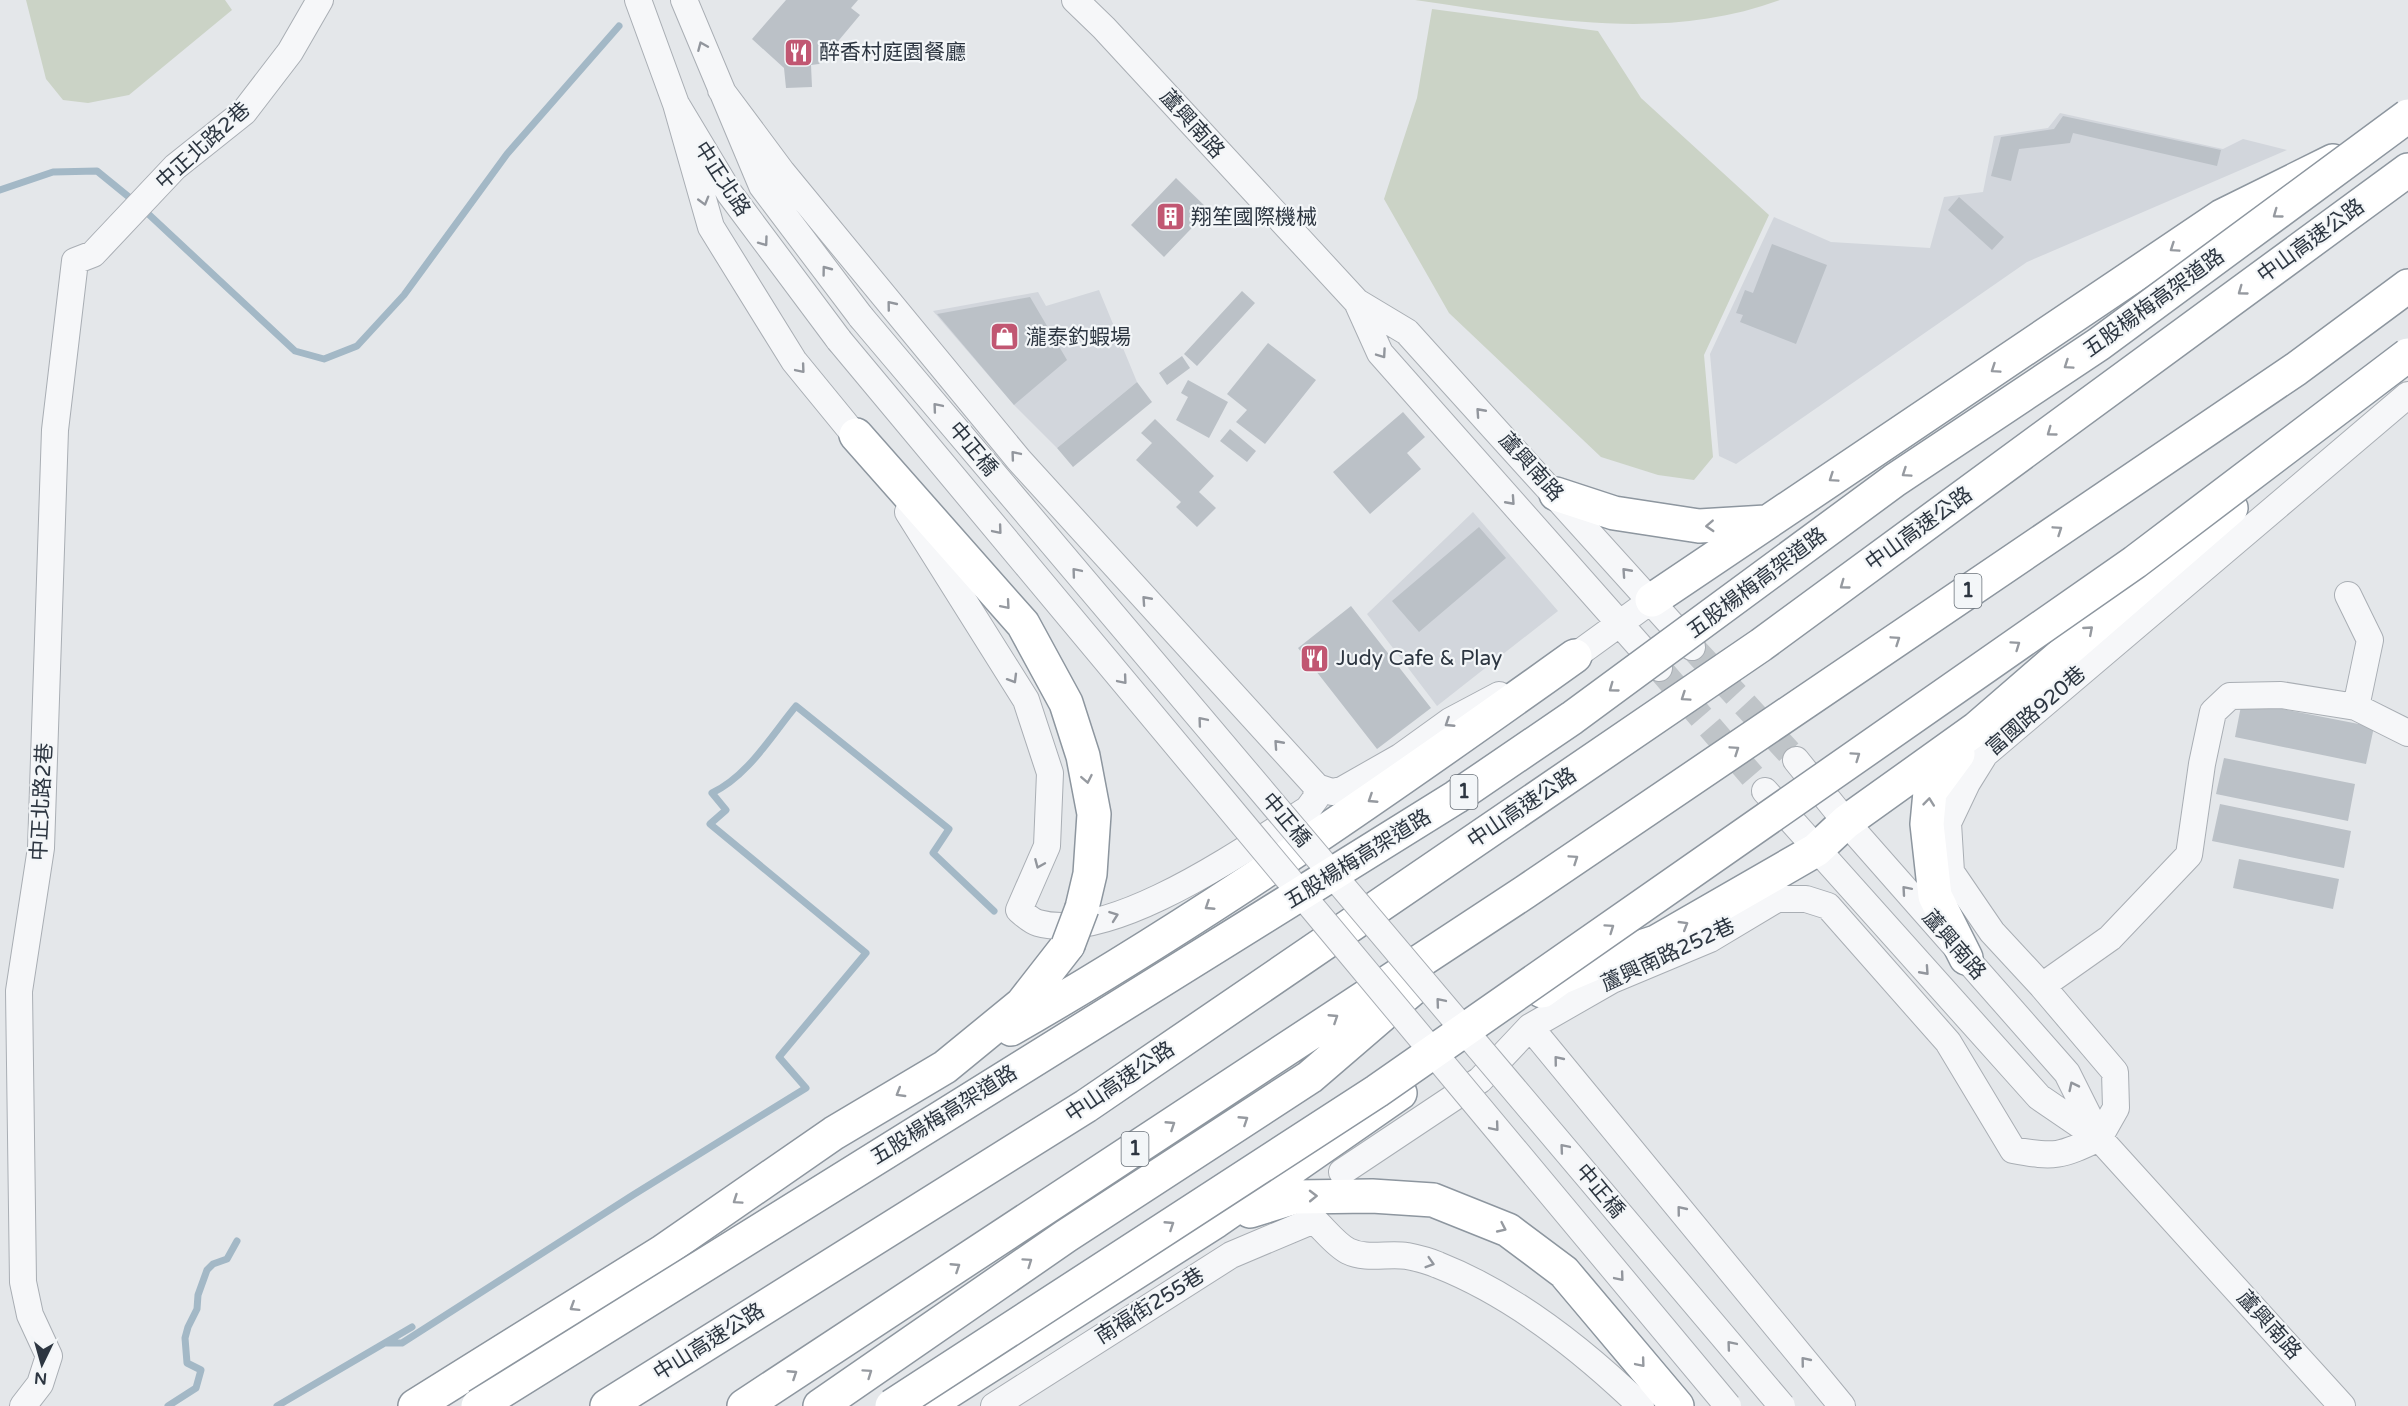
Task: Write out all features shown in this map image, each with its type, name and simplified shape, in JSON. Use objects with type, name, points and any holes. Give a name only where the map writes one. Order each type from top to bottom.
[{"type":"highway","name":"五股楊梅高架道路","points":[[478,1406],[1456,797],[1582,711],[1895,480],[2099,344],[2408,116]]},
{"type":"highway","points":[[1652,600],[2222,216],[2408,123]]},
{"type":"highway","name":"中山高速公路","points":[[607,1406],[1086,1106],[1751,652],[2408,170]]},
{"type":"highway","name":"1","points":[[744,1406],[1525,892],[2296,369],[2408,286]]},
{"type":"highway","points":[[892,1406],[1386,1084],[2135,562],[2408,355]]},
{"type":"highway","points":[[926,1406],[1216,1221],[1560,978],[1607,958],[1656,942],[1816,850],[1846,822],[1976,729],[2199,534],[2408,368]]},
{"type":"highway","points":[[856,435],[1023,624],[1066,703],[1083,756],[1094,814],[1090,874],[1082,908],[1068,945],[1022,1004],[945,1066]]},
{"type":"highway","points":[[1556,494],[1614,513],[1700,526],[1768,522]]},
{"type":"highway","points":[[415,1406],[662,1251],[834,1133],[1052,1005],[1168,933],[1432,758],[1575,656]]},
{"type":"highway","points":[[1966,958],[1935,896],[1927,824],[1930,792],[1976,729]]},
{"type":"highway","points":[[820,1406],[1066,1236],[1310,1077],[1525,892]]},
{"type":"highway","points":[[1216,1221],[1294,1197],[1372,1196],[1432,1200],[1487,1221],[1508,1230],[1564,1272],[1677,1406]]},
{"type":"street","name":"中正北路2巷","points":[[23,1406],[39,1383],[50,1356],[30,1315],[23,1282],[19,991],[41,848],[55,430],[75,261],[93,254],[175,167],[244,112],[290,52],[320,0]]},
{"type":"street","name":"中正北路","points":[[638,0],[676,104],[729,194],[839,340]]},
{"type":"street","name":"中正北路","points":[[684,0],[762,186],[861,317]]},
{"type":"street","name":"蘆興南路","points":[[1075,0],[1104,28],[1356,302],[1407,332],[1652,600],[1692,647]]},
{"type":"street","points":[[721,90],[782,172],[1019,460],[1317,787],[1332,792],[1342,790],[1400,758],[1450,721],[1575,656],[1652,600]]},
{"type":"street","points":[[676,104],[711,227],[794,361],[856,435],[919,529],[1026,700],[1050,773],[1047,846],[1019,910],[1035,922],[1056,926],[1101,921],[1143,906],[1236,854],[1308,809],[1316,798],[1317,787]]},
{"type":"street","name":"蘆興南路","points":[[1356,302],[1380,353],[1659,668]]},
{"type":"street","name":"中正橋","points":[[861,317],[1782,1406]]},
{"type":"street","name":"中正橋","points":[[839,340],[1728,1406]]},
{"type":"street","name":"富國路920巷","points":[[2099,1138],[2116,1108],[2115,1072],[2042,986],[1992,932],[1951,872],[1948,823],[1967,783],[1985,754],[2408,395]]},
{"type":"street","points":[[2348,595],[2370,640],[2356,707]]},
{"type":"street","points":[[2042,986],[2110,938],[2189,855],[2202,764],[2213,712],[2230,696],[2281,695],[2356,707],[2408,733]]},
{"type":"street","name":"蘆興南路","points":[[1796,760],[1846,822],[2067,1073],[2099,1138]]},
{"type":"street","name":"蘆興南路","points":[[1765,791],[2039,1097],[2099,1138],[2342,1406]]},
{"type":"street","name":"蘆興南路252巷","points":[[1342,1172],[1480,1080],[1530,1026],[1612,980],[1710,939],[1777,899],[1806,898],[1828,906],[1948,1042],[2013,1150],[2039,1155],[2064,1155],[2099,1138]]},
{"type":"street","points":[[1530,1026],[1842,1406]]},
{"type":"street","name":"南福街255巷","points":[[994,1406],[1231,1255],[1314,1220],[1348,1251],[1372,1256],[1407,1256],[1438,1265],[1503,1298],[1604,1371],[1641,1406]]},
{"type":"shaded area","points":[[26,0],[225,0],[232,10],[129,95],[88,103],[63,100],[46,79]]},
{"type":"shaded area","points":[[1415,0],[1780,0],[1735,13],[1690,21],[1644,24],[1552,19]]},
{"type":"shaded area","points":[[1432,9],[1598,31],[1641,98],[1769,215],[1704,355],[1713,457],[1694,480],[1658,475],[1601,457],[1449,313],[1384,199],[1417,98]]},
{"type":"shaded area","points":[[2060,113],[2223,149],[2243,139],[2287,150],[2027,262],[1736,464],[1719,456],[1710,354],[1774,217],[1831,242],[1930,248],[1944,197],[1983,192],[1994,136],[2048,128]]},
{"type":"shaded area","points":[[1099,290],[1137,382],[1057,448],[1014,405],[933,311],[1038,292],[1046,306]]},
{"type":"shaded area","points":[[1473,512],[1558,611],[1437,706],[1367,614]]},
{"type":"building","name":"醉香村庭園餐廳","points":[[786,0],[858,0],[851,8],[860,15],[819,64],[811,65],[812,87],[786,88],[784,68],[752,39]]},
{"type":"building","points":[[2063,116],[2221,150],[2217,166],[2073,133],[2070,143],[2019,149],[2011,181],[1991,176],[2001,137],[2054,129]]},
{"type":"building","name":"翔笙國際機械","points":[[1176,178],[1209,210],[1164,257],[1131,225]]},
{"type":"building","points":[[1959,197],[2004,237],[1992,250],[1948,210]]},
{"type":"building","points":[[1772,244],[1827,265],[1796,344],[1740,322],[1743,315],[1736,313],[1745,290],[1753,293]]},
{"type":"building","points":[[1242,291],[1255,303],[1197,366],[1184,354]]},
{"type":"building","name":"瀧泰釣蝦場","points":[[1030,297],[1067,360],[1014,405],[937,314]]},
{"type":"building","points":[[1268,343],[1316,380],[1265,444],[1236,422],[1247,410],[1227,394]]},
{"type":"building","points":[[1182,356],[1190,368],[1167,385],[1159,373]]},
{"type":"building","points":[[1188,380],[1228,402],[1209,438],[1176,420],[1188,397],[1181,393]]},
{"type":"building","points":[[1137,382],[1152,402],[1073,467],[1057,448]]},
{"type":"building","points":[[1403,412],[1425,437],[1407,453],[1421,469],[1370,514],[1333,472]]},
{"type":"building","points":[[1155,419],[1214,476],[1199,492],[1216,508],[1197,527],[1176,507],[1181,502],[1136,460],[1152,443],[1141,433]]},
{"type":"building","points":[[1230,429],[1256,451],[1247,462],[1220,441]]},
{"type":"building","points":[[1479,527],[1506,558],[1419,632],[1392,601]]},
{"type":"building","points":[[1351,606],[1431,708],[1377,749],[1298,648]]},
{"type":"building","points":[[2242,701],[2374,727],[2366,764],[2235,737]]},
{"type":"building","points":[[2224,758],[2355,784],[2348,821],[2216,794]]},
{"type":"building","points":[[2220,804],[2351,831],[2344,868],[2212,841]]},
{"type":"building","points":[[2239,859],[2339,879],[2333,909],[2233,888]]},
{"type":"waterway","points":[[143,209],[295,351],[324,359],[357,346],[404,295],[507,154],[619,26]]},
{"type":"waterway","points":[[0,190],[53,172],[97,171],[135,202]]},
{"type":"waterway","points":[[387,1343],[402,1343],[633,1195],[806,1088],[779,1057],[866,953],[710,824],[726,810],[712,793],[725,786],[748,766],[796,706],[949,829],[933,853],[994,911]]},
{"type":"waterway","points":[[168,1406],[196,1388],[201,1370],[187,1363],[185,1338],[188,1327],[197,1309],[198,1295],[207,1270],[213,1264],[227,1259],[237,1241]]},
{"type":"waterway","points":[[277,1406],[412,1327]]},
{"type":"tunnel","points":[[1692,647],[1796,760]]},
{"type":"tunnel","points":[[1659,668],[1765,791]]},
{"type":"place","name":"醉香村庭園餐廳","points":[[798,52]]},
{"type":"place","name":"翔笙國際機械","points":[[1170,217]]},
{"type":"place","name":"瀧泰釣蝦場","points":[[1005,337]]},
{"type":"place","name":"Judy Cafe & Play","points":[[1315,658]]}]
